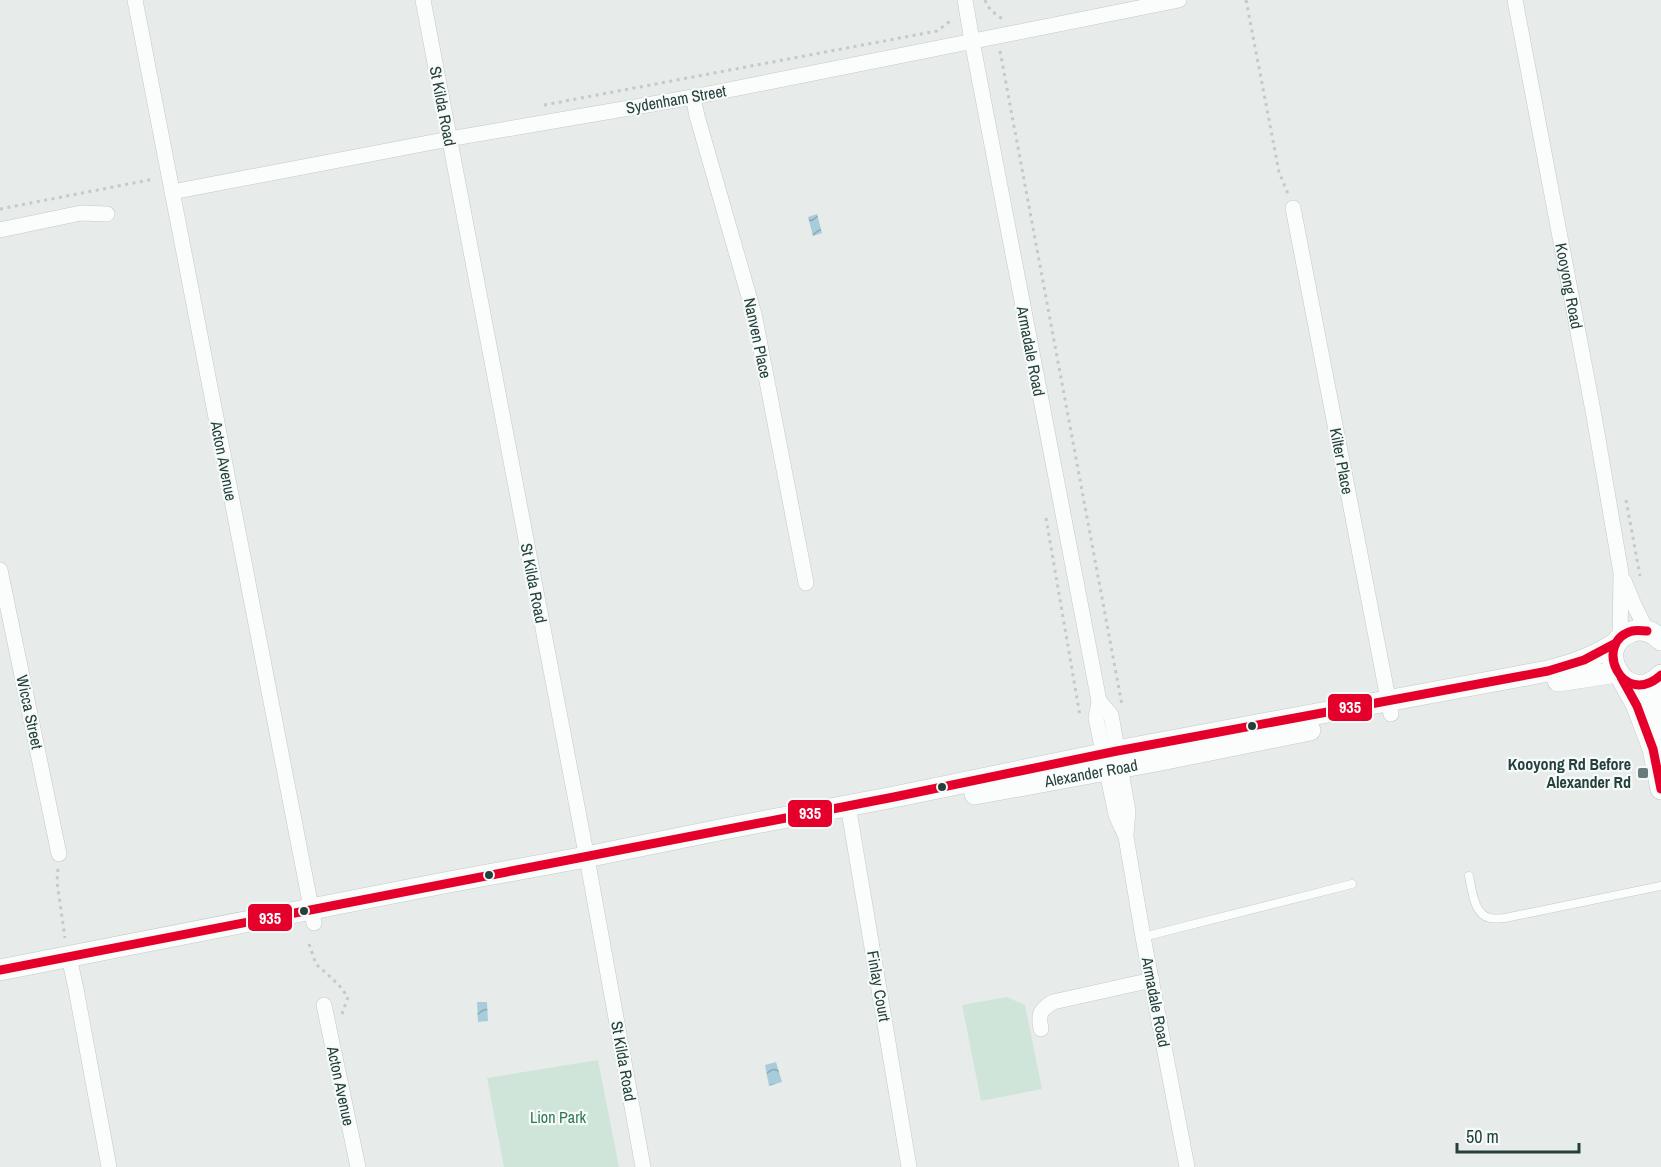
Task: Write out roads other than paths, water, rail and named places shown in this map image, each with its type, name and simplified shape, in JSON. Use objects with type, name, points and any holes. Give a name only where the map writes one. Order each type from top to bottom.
[{"type":"main road","name":"Alexander Road","points":[[0,970],[69,955],[189,945],[312,916],[1389,707],[1570,666],[1588,659],[1634,630],[1657,637]]},
{"type":"main road","points":[[1618,640],[1612,658],[1637,706],[1653,748],[1661,789]]},
{"type":"main road","name":"Alexander Road","points":[[1389,707],[1574,678],[1619,675],[1635,685],[1656,678]]},
{"type":"main road","points":[[1653,748],[1656,678]]},
{"type":"main road","name":"Alexander Road","points":[[0,983],[69,955]]},
{"type":"street","name":"Acton Avenue","points":[[135,0],[312,916]]},
{"type":"street","name":"St Kilda Road","points":[[423,0],[588,863],[643,1167]]},
{"type":"street","name":"Armadale Road","points":[[965,0],[1099,701],[1096,718],[1128,811],[1126,837],[1188,1167]]},
{"type":"street","name":"Sydenham Street","points":[[172,192],[693,97],[1179,0]]},
{"type":"street","name":"Kooyong Road","points":[[1515,0],[1594,416],[1621,573],[1618,640]]},
{"type":"street","name":"Nanven Place","points":[[693,97],[754,314],[806,583]]},
{"type":"street","name":"Kilter Place","points":[[1293,207],[1389,707]]},
{"type":"street","points":[[0,230],[81,213],[107,214]]},
{"type":"street","name":"Wicca Street","points":[[0,570],[59,854]]},
{"type":"street","name":"Kooyong Road","points":[[1621,573],[1634,605],[1657,637]]},
{"type":"street","name":"Finlay Court","points":[[849,812],[909,1167]]},
{"type":"street","points":[[69,955],[109,1167]]},
{"type":"street","points":[[1041,1029],[1039,1020],[1041,1013],[1053,1002],[1152,980]]},
{"type":"street","name":"Acton Avenue","points":[[324,1005],[358,1167]]},
{"type":"lane","points":[[1469,876],[1477,908],[1490,918],[1506,918],[1661,885]]},
{"type":"lane","points":[[1143,937],[1352,884]]},
{"type":"water","points":[[817,214],[822,233],[813,236],[808,217]]},
{"type":"water","points":[[477,1002],[487,1002],[488,1021],[478,1022]]},
{"type":"water","points":[[776,1062],[782,1082],[769,1086],[765,1065]]},
{"type":"place","name":"Kooyong Rd Before Alexander Rd","points":[[1643,773]]},
{"type":"park label","name":"Lion Park","points":[[558,1117]]}]
